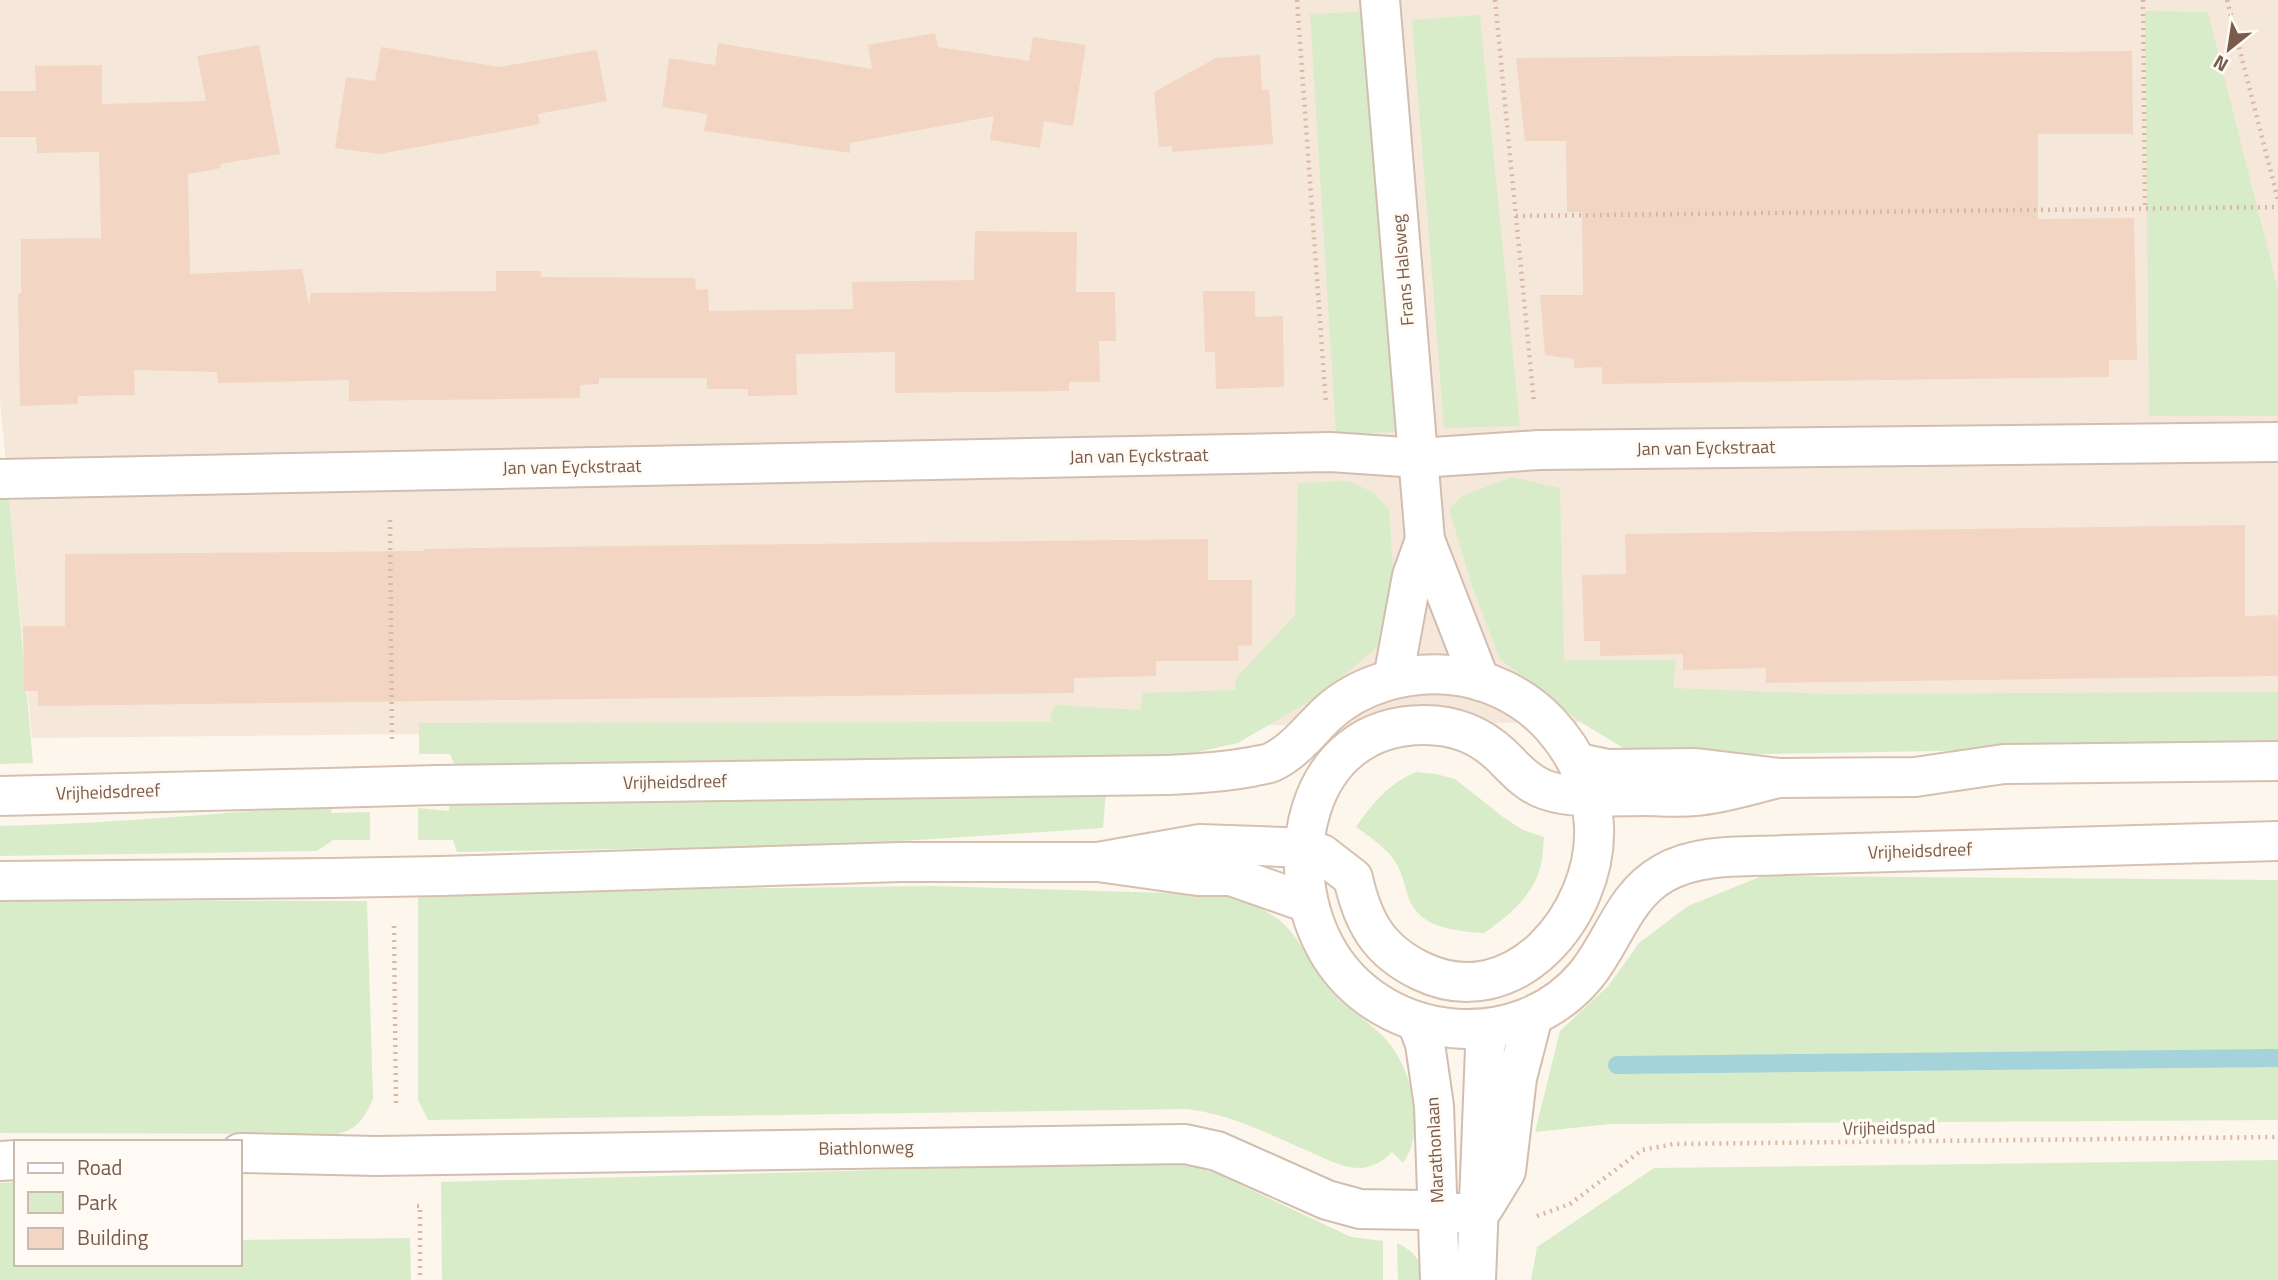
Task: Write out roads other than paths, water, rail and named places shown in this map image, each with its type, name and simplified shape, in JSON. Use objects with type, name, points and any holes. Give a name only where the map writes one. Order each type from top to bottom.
[{"type":"main road","name":"Frans Halsweg","points":[[1380,0],[1425,540],[1480,681]]},
{"type":"main road","name":"Jan van Eyckstraat","points":[[0,479],[1330,452],[1419,458],[1539,450],[2278,442]]},
{"type":"main road","name":"Frans Halsweg","points":[[1372,737],[1393,680],[1412,576],[1425,540]]},
{"type":"main road","name":"Vrijheidsdreef","points":[[0,796],[438,785],[1223,772],[1271,763],[1301,741],[1329,712],[1359,692],[1393,680],[1422,674],[1451,675],[1480,681],[1511,693],[1538,712],[1561,736],[1584,780],[1545,790],[1520,776],[1479,737],[1452,728],[1425,725],[1398,727],[1372,737],[1349,751],[1329,771],[1311,808],[1303,848],[1303,874],[1318,935],[1358,989],[1385,1008],[1417,1022],[1440,1028],[1466,1030],[1512,1024],[1533,1016],[1569,992],[1586,976],[1604,950],[1623,912],[1641,890],[1662,874],[1683,864],[1715,858],[2278,841]]},
{"type":"main road","points":[[1098,862],[1200,844],[1303,848],[1321,854],[1353,878],[1369,928],[1386,948],[1407,964],[1431,976],[1456,982],[1483,981],[1508,975],[1533,958],[1555,938],[1573,913],[1585,886],[1592,856],[1594,826],[1584,780],[1695,796],[1779,778],[1915,777],[2004,764],[2278,761]]},
{"type":"main road","points":[[0,881],[441,876],[901,862],[1098,862],[1198,876],[1231,876],[1308,903]]},
{"type":"main road","points":[[1476,1280],[1485,1048],[1508,975]]},
{"type":"main road","points":[[1479,1215],[1506,1171],[1517,1078],[1533,1016]]},
{"type":"main road","name":"Marathonlaan","points":[[1417,1022],[1425,1044],[1434,1106],[1440,1280]]},
{"type":"main road","name":"Biathlonweg","points":[[242,1153],[376,1156],[1185,1144],[1217,1151],[1327,1200],[1360,1209],[1479,1215]]},
{"type":"waterway","points":[[1617,1065],[2278,1058]]}]
